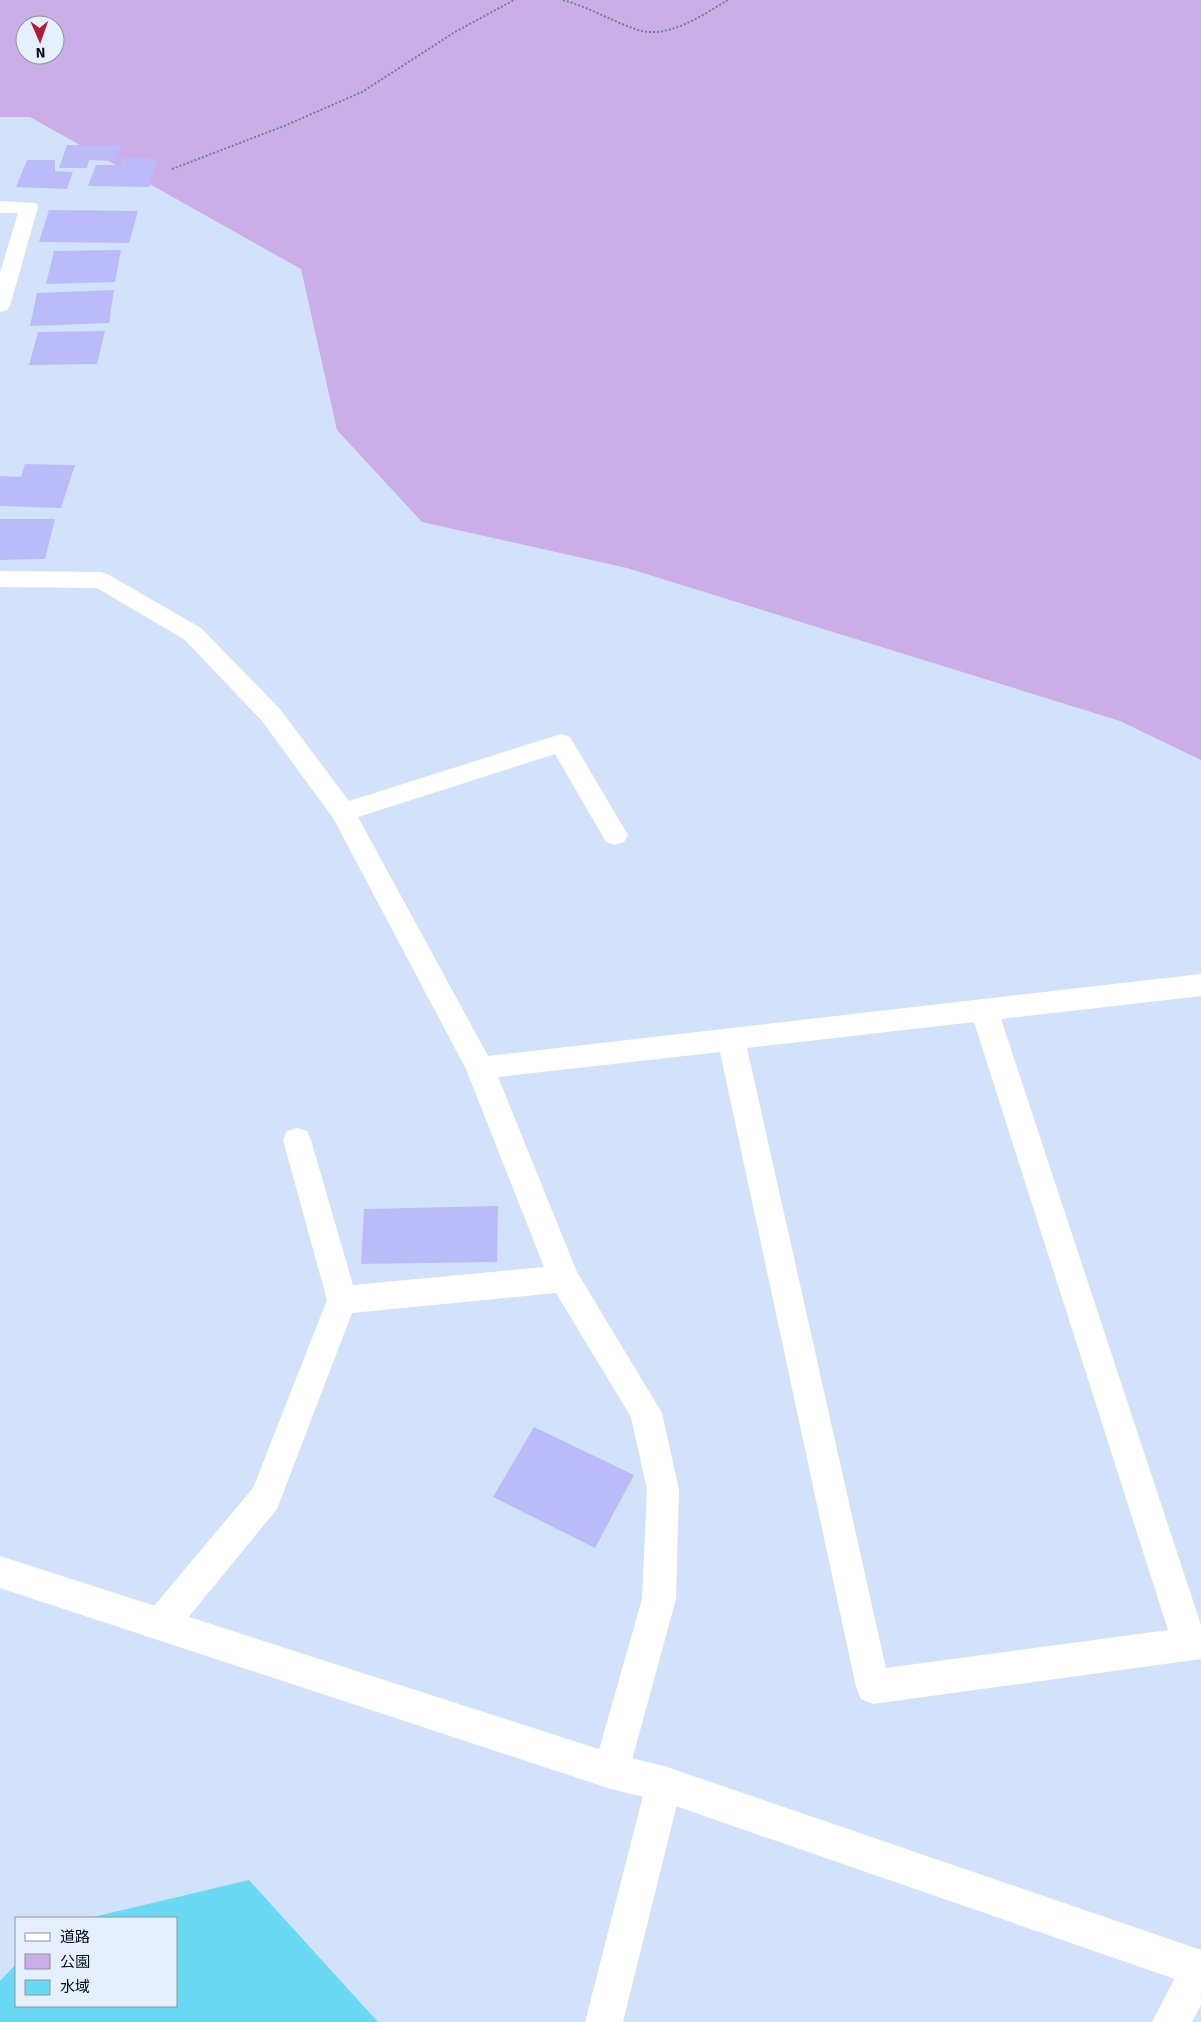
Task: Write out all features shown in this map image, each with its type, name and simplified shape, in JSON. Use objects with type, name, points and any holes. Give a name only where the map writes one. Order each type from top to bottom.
[{"type":"street","points":[[0,207],[29,207],[0,306]]},
{"type":"street","points":[[0,579],[101,580],[193,634],[271,715],[343,812],[480,1068],[564,1279],[646,1413],[664,1490],[659,1599],[611,1771]]},
{"type":"street","points":[[343,812],[561,743],[615,835]]},
{"type":"street","points":[[480,1068],[1201,985]]},
{"type":"street","points":[[730,1040],[873,1687],[1195,1643],[984,1010]]},
{"type":"street","points":[[162,1624],[265,1498],[342,1300],[297,1140]]},
{"type":"street","points":[[342,1300],[564,1279]]},
{"type":"street","points":[[0,1572],[611,1771],[664,1784],[1201,1969],[1171,2022]]},
{"type":"street","points":[[604,2022],[664,1784]]},
{"type":"path","points":[[172,169],[284,126],[362,92],[455,32],[514,0]]},
{"type":"path","points":[[563,0],[578,4],[637,30],[661,31],[687,24],[728,0]]},
{"type":"green space","points":[[0,0],[1201,0],[1201,760],[1120,721],[627,568],[422,522],[337,430],[301,269],[30,117],[0,117]]},
{"type":"water","points":[[249,1880],[378,2022],[0,2022],[0,1981],[15,1965],[15,2007],[178,2007],[178,1917],[93,1917]]},
{"type":"building","points":[[67,145],[121,145],[115,161],[89,160],[87,168],[59,168]]},
{"type":"building","points":[[123,158],[158,159],[149,187],[88,186],[96,165],[121,165]]},
{"type":"building","points":[[27,160],[55,160],[55,171],[73,172],[67,189],[16,187]]},
{"type":"building","points":[[49,210],[138,211],[129,243],[39,242]]},
{"type":"building","points":[[121,250],[115,282],[46,284],[54,251]]},
{"type":"building","points":[[114,290],[109,323],[30,326],[37,293]]},
{"type":"building","points":[[105,331],[97,364],[29,365],[38,332]]},
{"type":"building","points":[[25,464],[75,465],[61,508],[0,506],[0,476],[21,477]]},
{"type":"building","points":[[0,519],[55,519],[45,559],[0,560]]},
{"type":"building","points":[[498,1206],[497,1262],[361,1264],[364,1209]]},
{"type":"building","points":[[534,1427],[634,1475],[595,1548],[493,1497]]}]
